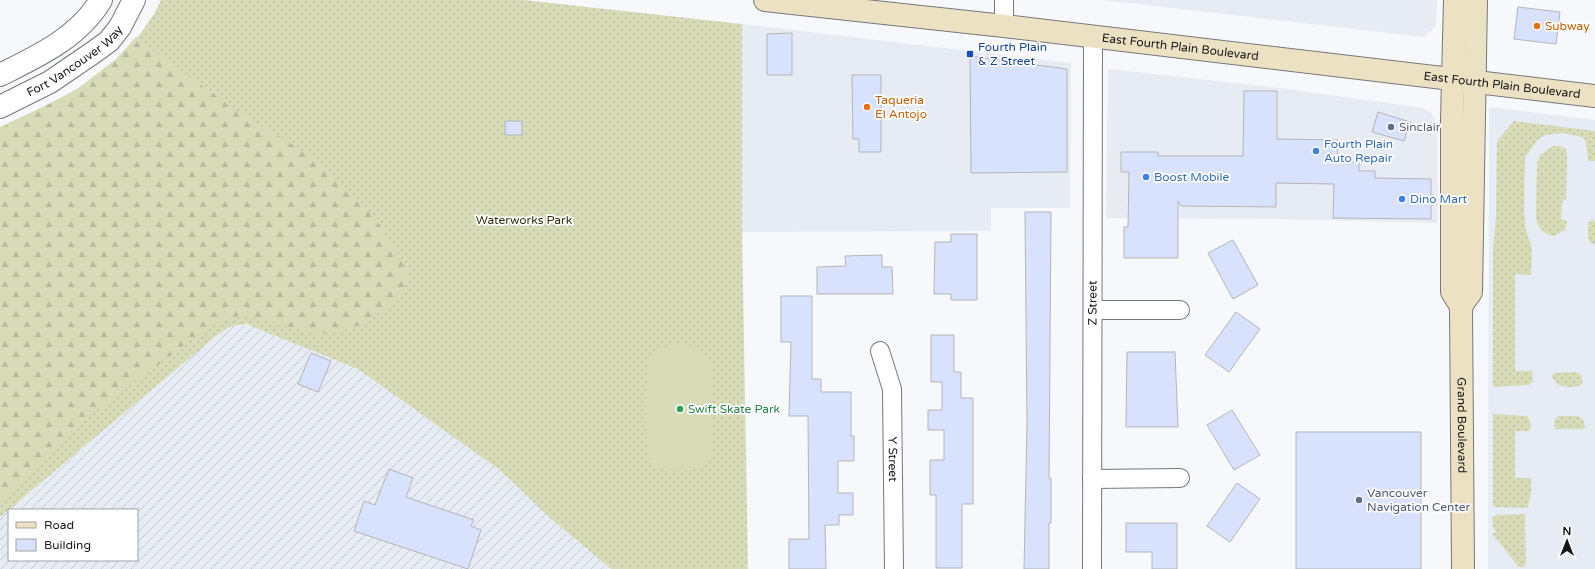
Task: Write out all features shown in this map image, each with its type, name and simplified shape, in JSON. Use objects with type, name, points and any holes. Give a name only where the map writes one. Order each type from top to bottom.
[{"type":"main road","name":"East Fourth Plain Boulevard","points":[[765,0],[1004,26],[1595,96]]},
{"type":"main road","name":"Grand Boulevard","points":[[1455,0],[1452,79],[1452,292],[1461,306],[1463,569]]},
{"type":"main road","points":[[1461,306],[1472,292],[1476,0]]},
{"type":"street","name":"Fort Vancouver Way","points":[[0,75],[38,56],[77,30],[91,16],[101,0]]},
{"type":"street","name":"Fort Vancouver Way","points":[[0,107],[50,82],[104,44],[120,27],[134,0]]},
{"type":"street","points":[[1004,0],[1004,26]]},
{"type":"street","name":"Z Street","points":[[1092,569],[1094,310],[1093,37]]},
{"type":"street","points":[[1094,310],[1180,310]]},
{"type":"street","name":"Y Street","points":[[880,351],[892,389],[894,569]]},
{"type":"street","points":[[1092,479],[1180,478]]},
{"type":"shaded area","points":[[1102,0],[1437,0],[1436,26],[1424,37]]},
{"type":"shaded area","points":[[742,24],[1071,63],[1070,208],[991,208],[991,231],[742,232]]},
{"type":"shaded area","points":[[1108,69],[1280,88],[1424,108],[1431,113],[1437,123],[1438,223],[1279,219],[1106,218]]},
{"type":"shaded area","points":[[1489,107],[1595,120],[1595,569],[1488,569]]},
{"type":"shaded area","points":[[239,324],[254,327],[358,369],[501,471],[549,517],[611,569],[0,569],[0,517],[8,510],[8,561],[138,561],[138,509],[10,509],[216,336],[231,326]]},
{"type":"green space","name":"Waterworks Park","points":[[161,0],[524,0],[742,24],[742,232],[748,569],[611,569],[549,517],[501,471],[358,369],[246,324],[231,326],[216,336],[0,517],[0,127],[66,95],[101,73],[136,39],[146,27]]},
{"type":"green space","points":[[136,37],[231,107],[318,160],[375,217],[409,273],[399,299],[362,324],[337,333],[313,334],[273,322],[242,315],[223,320],[210,326],[78,425],[0,503],[0,129],[76,90],[116,59]]},
{"type":"green space","points":[[1514,121],[1595,131],[1595,161],[1588,161],[1586,142],[1582,137],[1563,133],[1545,135],[1537,140],[1525,158],[1524,213],[1526,230],[1532,249],[1531,273],[1530,275],[1515,274],[1515,371],[1532,371],[1533,382],[1528,385],[1493,387],[1493,251],[1496,215],[1497,141]]},
{"type":"green space","points":[[1553,146],[1560,146],[1566,149],[1567,157],[1566,199],[1562,202],[1561,219],[1567,221],[1565,230],[1554,236],[1547,234],[1542,230],[1536,219],[1537,165],[1540,155]]},
{"type":"green space","points":[[1593,219],[1595,223],[1595,245],[1591,243],[1588,238],[1588,223]]},
{"type":"green space","name":"Swift Skate Park","points":[[673,345],[691,346],[701,350],[709,358],[712,364],[713,450],[707,464],[703,467],[695,469],[668,470],[659,468],[652,462],[648,453],[646,434],[646,404],[648,365],[652,356],[657,352],[663,348]]},
{"type":"green space","points":[[1576,372],[1582,376],[1582,384],[1574,387],[1565,387],[1557,383],[1552,376],[1554,373]]},
{"type":"green space","points":[[1493,414],[1527,416],[1530,421],[1529,431],[1515,431],[1515,478],[1531,478],[1531,492],[1528,508],[1495,507],[1493,505]]},
{"type":"green space","points":[[1558,416],[1577,416],[1583,419],[1585,427],[1584,429],[1555,429],[1554,421]]},
{"type":"green space","points":[[1525,514],[1526,564],[1522,568],[1518,566],[1494,536],[1493,534],[1496,532],[1493,527],[1492,519],[1496,515]]},
{"type":"building","name":"Subway","points":[[1518,7],[1560,12],[1556,44],[1514,39]]},
{"type":"building","points":[[792,33],[792,75],[767,75],[767,34]]},
{"type":"building","points":[[970,56],[1067,69],[1067,172],[971,173]]},
{"type":"building","name":"Taqueria El Antojo","points":[[852,75],[881,75],[881,152],[859,152],[859,139],[853,139]]},
{"type":"building","points":[[1244,91],[1277,91],[1277,139],[1338,140],[1337,162],[1359,162],[1359,171],[1375,171],[1375,178],[1431,179],[1431,219],[1333,218],[1334,184],[1276,183],[1276,207],[1181,206],[1178,201],[1178,258],[1124,258],[1124,227],[1128,227],[1129,172],[1121,172],[1121,152],[1158,152],[1158,156],[1243,156]]},
{"type":"building","name":"Sinclair","points":[[1378,112],[1410,122],[1404,141],[1372,132]]},
{"type":"building","points":[[505,121],[522,121],[522,135],[505,135]]},
{"type":"building","points":[[1025,212],[1051,212],[1049,478],[1051,478],[1051,523],[1049,523],[1049,569],[1024,569],[1027,423]]},
{"type":"building","points":[[951,234],[977,234],[977,300],[951,300],[951,294],[934,294],[935,242],[951,242]]},
{"type":"building","points":[[1233,240],[1258,285],[1233,299],[1208,253]]},
{"type":"building","points":[[882,255],[882,267],[892,267],[893,294],[817,294],[817,267],[846,266],[845,256]]},
{"type":"building","points":[[781,296],[812,296],[812,379],[821,379],[821,392],[851,392],[851,436],[854,436],[854,461],[838,461],[838,493],[853,493],[853,515],[839,515],[839,525],[825,525],[826,569],[789,569],[789,539],[809,539],[808,416],[789,416],[791,342],[781,342]]},
{"type":"building","points":[[1236,312],[1260,329],[1229,372],[1205,355]]},
{"type":"building","points":[[931,335],[954,335],[954,372],[961,372],[961,398],[973,398],[973,504],[962,504],[962,568],[936,568],[936,495],[930,495],[930,460],[944,460],[944,430],[928,430],[928,410],[942,410],[942,382],[931,382]]},
{"type":"building","points":[[1127,352],[1175,352],[1178,427],[1126,427]]},
{"type":"building","points":[[311,353],[331,361],[318,392],[298,384]]},
{"type":"building","points":[[1232,410],[1260,455],[1234,470],[1207,425]]},
{"type":"building","name":"Vancouver Navigation Center","points":[[1296,432],[1421,432],[1421,569],[1296,569]]},
{"type":"building","points":[[389,469],[413,478],[406,497],[474,520],[471,526],[481,530],[468,569],[354,531],[364,501],[375,505]]},
{"type":"building","points":[[1237,483],[1260,499],[1230,542],[1207,526]]},
{"type":"building","points":[[1126,523],[1177,523],[1177,569],[1152,569],[1152,552],[1126,552]]},
{"type":"place","name":"Subway","points":[[1537,26]]},
{"type":"place","name":"Fourth Plain & Z Street","points":[[970,54]]},
{"type":"place","name":"Taqueria El Antojo","points":[[867,107]]},
{"type":"place","name":"Sinclair","points":[[1391,127]]},
{"type":"place","name":"Fourth Plain Auto Repair","points":[[1316,151]]},
{"type":"place","name":"Boost Mobile","points":[[1146,177]]},
{"type":"place","name":"Dino Mart","points":[[1402,199]]},
{"type":"place","name":"Swift Skate Park","points":[[680,409]]},
{"type":"place","name":"Vancouver Navigation Center","points":[[1359,500]]}]
